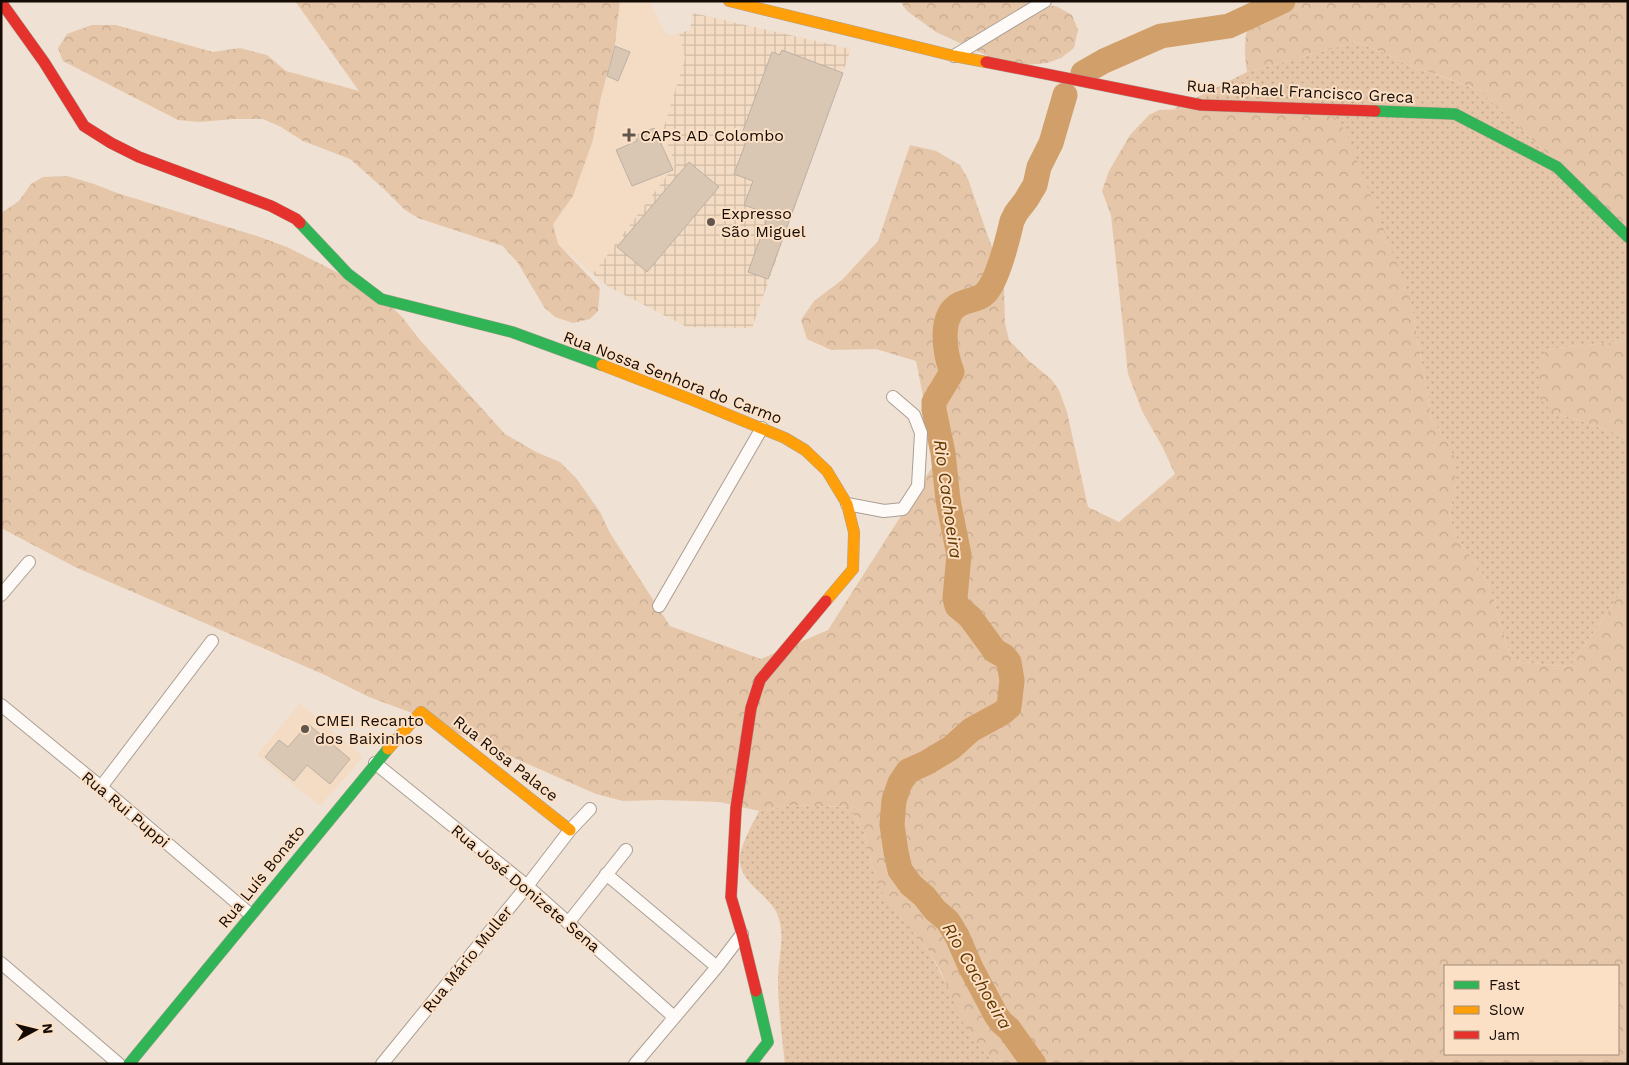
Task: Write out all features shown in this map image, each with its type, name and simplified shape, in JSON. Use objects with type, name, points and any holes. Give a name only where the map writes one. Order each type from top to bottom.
[{"type":"street","name":"Rua Raphael Francisco Greca","points":[[729,1],[954,56],[1201,105],[1455,114],[1557,167],[1628,237]]},
{"type":"street","points":[[954,56],[1045,1]]},
{"type":"street","name":"Rua Nossa Senhora do Carmo","points":[[1,2],[44,62],[84,126],[111,143],[139,157],[271,206],[296,219],[348,274],[382,299],[512,332],[592,361],[762,428],[805,450],[827,471],[847,504],[854,532],[854,569],[778,656],[760,680],[751,708],[736,808],[731,897],[742,934],[768,1042],[751,1064]]},
{"type":"street","points":[[847,504],[884,511],[903,509],[918,486],[922,433],[914,415],[893,397]]},
{"type":"street","points":[[659,606],[762,428]]},
{"type":"street","points":[[1,595],[29,562]]},
{"type":"street","points":[[101,787],[212,641]]},
{"type":"street","name":"Rua Rui Puppi","points":[[1,705],[250,914]]},
{"type":"street","name":"Rua Luís Bonato","points":[[129,1064],[374,763],[421,712]]},
{"type":"street","name":"Rua Rosa Palace","points":[[421,712],[570,830]]},
{"type":"street","name":"Rua José Donizete Sena","points":[[374,763],[527,886],[674,1017]]},
{"type":"street","name":"Rua Mário Muller","points":[[382,1064],[527,886],[570,830],[590,809]]},
{"type":"street","points":[[568,923],[626,850]]},
{"type":"street","points":[[606,874],[717,967]]},
{"type":"street","points":[[635,1064],[717,967],[742,934]]},
{"type":"street","points":[[1,963],[119,1064]]},
{"type":"shaded area","name":"CAPS AD Colombo","points":[[620,1],[644,1],[651,4],[665,33],[673,35],[679,33],[685,58],[663,130],[675,165],[593,274],[558,244],[553,224],[573,196],[593,140],[600,101],[615,45]]},
{"type":"shaded area","name":"Expresso São Miguel","points":[[693,13],[851,49],[752,328],[687,327],[609,287],[593,274],[675,165],[663,130],[685,58],[679,33],[690,30]]},
{"type":"shaded area","name":"CMEI Recanto dos Baixinhos","points":[[300,703],[363,757],[320,806],[257,755]]},
{"type":"green space","points":[[295,1],[620,1],[615,44],[600,101],[593,140],[573,196],[553,224],[558,244],[600,288],[598,311],[590,319],[573,323],[555,317],[544,307],[518,263],[503,246],[418,218],[405,210],[350,159],[303,141],[281,127],[263,119],[200,122],[178,120],[63,61],[58,48],[67,34],[92,25],[116,25],[213,52],[240,48],[267,55],[286,71],[359,91]]},
{"type":"green space","points":[[900,1],[1020,1],[1056,6],[1072,15],[1078,30],[1074,48],[1061,58],[1047,63],[1025,65],[990,57],[936,32],[907,11]]},
{"type":"green space","points":[[1266,1],[1628,1],[1628,228],[1480,91],[1439,75],[1416,69],[1356,42],[1247,72],[1245,53],[1246,33],[1253,15]]},
{"type":"green space","points":[[1356,42],[1416,69],[1480,91],[1628,228],[1628,341],[1546,349],[1554,414],[1576,419],[1628,438],[1628,582],[1570,667],[1514,661],[1506,643],[1491,590],[1481,571],[1454,534],[1450,513],[1455,484],[1448,442],[1432,420],[1410,297],[1268,106],[1174,109],[1247,72]]},
{"type":"green space","points":[[1268,106],[1334,117],[1346,132],[1410,297],[1432,420],[1448,442],[1456,462],[1455,484],[1450,513],[1454,534],[1481,571],[1491,590],[1506,643],[1514,661],[1570,667],[1628,582],[1628,1064],[998,1064],[979,1046],[965,1027],[941,972],[929,951],[881,891],[874,873],[864,832],[849,807],[792,805],[759,811],[720,802],[623,801],[596,794],[412,713],[369,697],[325,675],[75,567],[1,528],[1,213],[19,201],[31,184],[43,177],[67,176],[287,247],[364,286],[383,298],[505,434],[536,452],[560,462],[576,478],[600,512],[610,533],[670,626],[761,659],[828,630],[936,461],[916,361],[876,349],[831,350],[807,339],[801,320],[814,301],[842,280],[878,241],[910,145],[936,151],[960,165],[968,179],[999,266],[1004,289],[1005,323],[1009,340],[1029,361],[1051,379],[1059,390],[1067,412],[1088,507],[1119,522],[1175,474],[1142,411],[1128,374],[1111,215],[1102,191],[1109,171],[1130,135],[1149,115],[1159,110]]},
{"type":"green space","points":[[1628,341],[1628,438],[1576,419],[1554,414],[1540,399],[1538,371],[1546,349]]},
{"type":"green space","points":[[792,805],[849,807],[864,832],[874,873],[901,918],[929,951],[979,1046],[998,1064],[785,1064],[778,990],[780,923],[773,906],[743,873],[740,858],[746,837],[759,811]]},
{"type":"building","points":[[615,46],[630,52],[618,81],[607,76]]},
{"type":"building","points":[[782,50],[843,73],[768,279],[748,272],[769,214],[744,205],[753,181],[734,174],[747,139],[741,136],[772,52],[780,55]]},
{"type":"building","points":[[654,128],[673,170],[632,186],[616,150],[637,141],[635,136]]},
{"type":"building","points":[[689,162],[719,187],[647,272],[617,247]]},
{"type":"building","points":[[308,724],[350,759],[330,784],[307,765],[294,781],[265,757],[279,740],[288,747]]},
{"type":"waterway","name":"Rio Cachoeira","points":[[1083,73],[1104,61],[1161,36],[1229,26],[1283,1]]},
{"type":"waterway","name":"Rio Cachoeira","points":[[1034,1064],[1009,1029],[996,1015],[948,921],[911,885],[900,870],[892,825],[894,800],[900,783],[908,771],[951,748],[971,730],[1002,713],[1009,707],[1012,680],[1009,662],[1004,656],[995,651],[970,617],[957,606],[955,598],[959,555],[948,500],[943,453],[934,402],[952,372],[947,355],[945,335],[948,317],[953,309],[960,304],[984,295],[993,281],[1003,255],[1012,221],[1035,185],[1039,167],[1051,143],[1065,95]]},
{"type":"traffic: fast","points":[[1375,111],[1455,114],[1557,167],[1628,237]]},
{"type":"traffic: fast","points":[[300,223],[348,274],[381,299],[512,332],[602,365]]},
{"type":"traffic: fast","points":[[129,1064],[388,749]]},
{"type":"traffic: fast","points":[[751,1064],[768,1042],[756,991]]},
{"type":"traffic: slow","points":[[729,1],[954,56],[986,62]]},
{"type":"traffic: slow","points":[[602,365],[785,438],[805,450],[827,471],[847,504],[854,532],[853,569],[826,601]]},
{"type":"traffic: slow","points":[[388,749],[421,712],[570,830]]},
{"type":"traffic: jam","points":[[1,2],[44,62],[84,126],[111,143],[139,157],[271,206],[300,223]]},
{"type":"traffic: jam","points":[[986,62],[1201,105],[1375,111]]},
{"type":"traffic: jam","points":[[756,991],[731,897],[736,808],[751,708],[760,680],[826,601]]},
{"type":"place","name":"CAPS AD Colombo","points":[[629,135]]},
{"type":"place","name":"Expresso São Miguel","points":[[711,222]]},
{"type":"place","name":"CMEI Recanto dos Baixinhos","points":[[305,729]]}]
